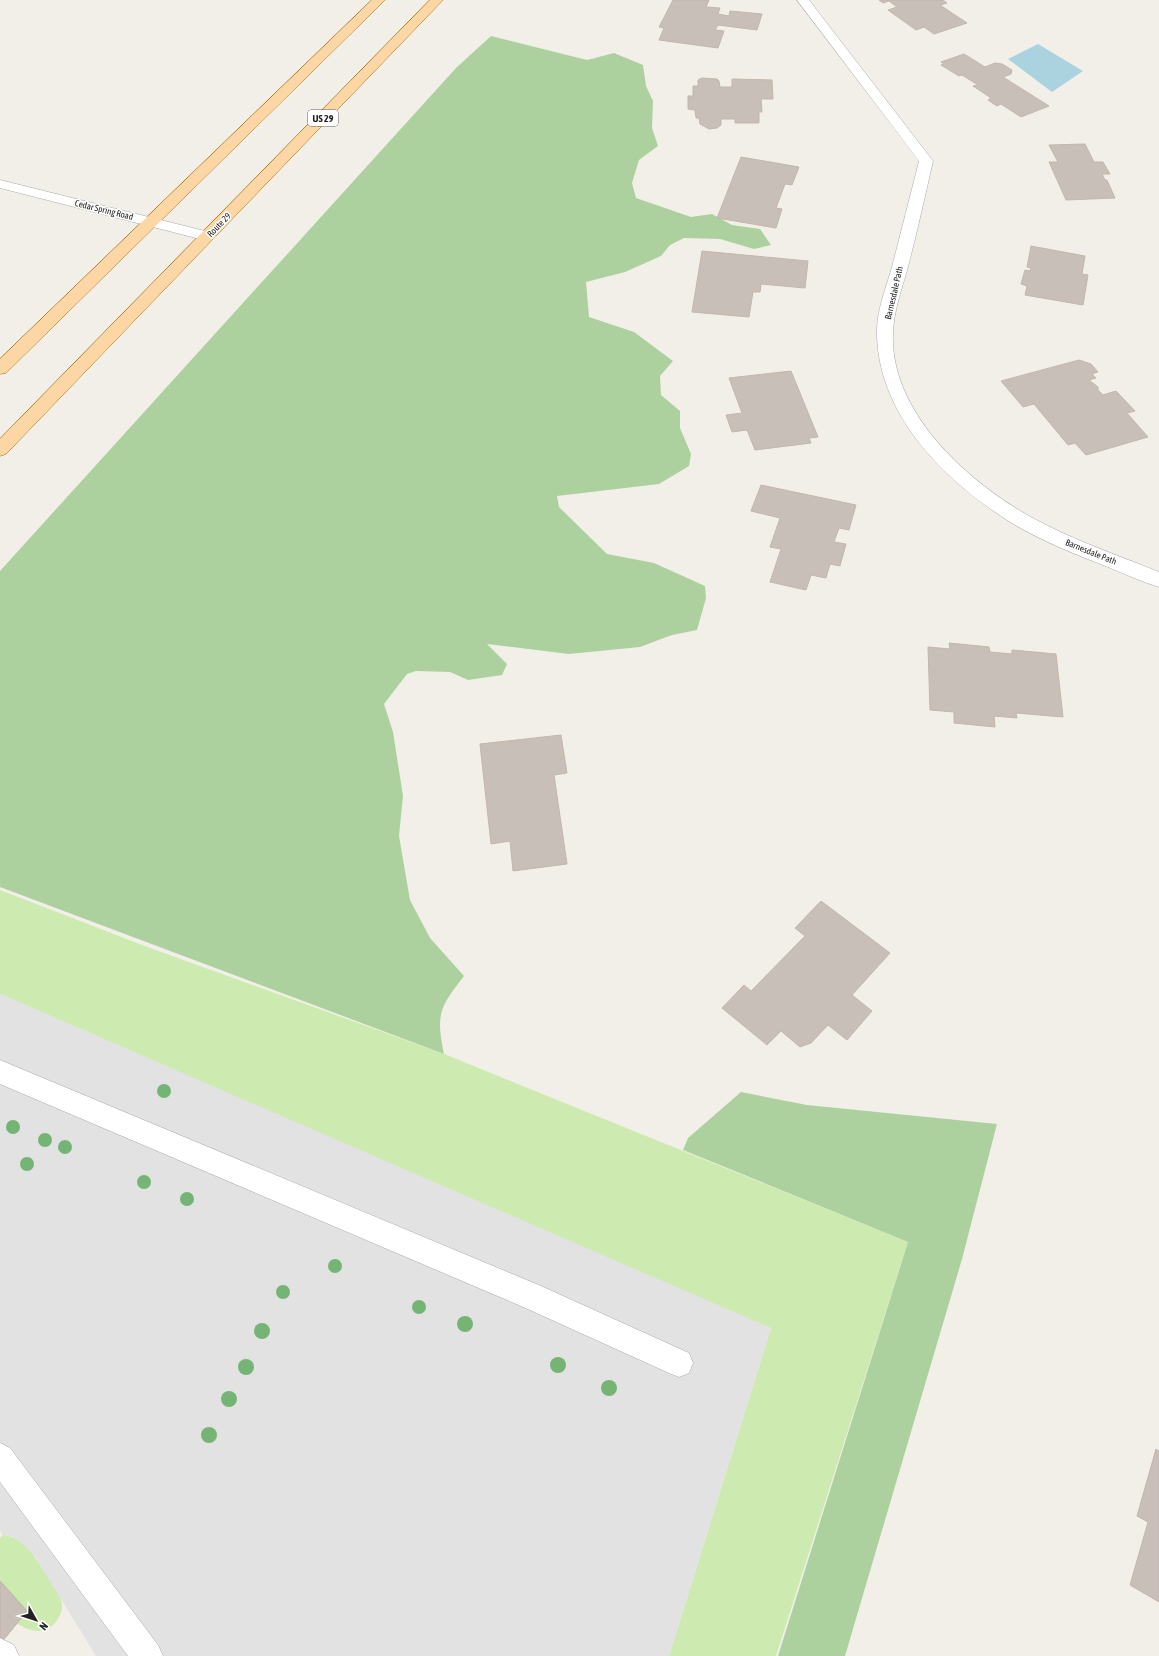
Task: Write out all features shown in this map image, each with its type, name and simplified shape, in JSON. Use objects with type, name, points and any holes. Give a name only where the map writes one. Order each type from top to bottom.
[{"type":"main road","points":[[0,369],[379,0]]},
{"type":"main road","name":"Route 29","points":[[0,450],[437,0]]},
{"type":"street","name":"Barnesdale Path","points":[[802,1],[926,161],[887,314],[885,335],[888,362],[899,397],[910,416],[926,440],[962,478],[1011,514],[1050,535],[1159,580]]},
{"type":"street","name":"Cedar Spring Road","points":[[0,184],[208,236]]},
{"type":"street","points":[[0,1072],[530,1296],[678,1363]]},
{"type":"street","points":[[0,1458],[147,1656]]},
{"type":"street","points":[[0,1654],[4,1656]]},
{"type":"green space","points":[[491,36],[587,60],[614,53],[643,65],[646,86],[653,101],[652,128],[658,146],[639,160],[632,183],[636,198],[691,217],[712,214],[732,225],[760,229],[771,245],[754,249],[720,239],[684,238],[670,245],[661,256],[625,272],[586,282],[589,317],[634,332],[673,361],[660,376],[661,395],[680,411],[680,428],[691,454],[689,466],[659,484],[557,496],[559,507],[607,554],[654,563],[705,586],[706,598],[697,630],[672,635],[640,647],[569,654],[487,644],[507,664],[502,675],[468,680],[450,672],[416,671],[407,674],[384,704],[393,732],[403,796],[399,836],[410,900],[430,938],[464,976],[449,996],[442,1012],[440,1029],[444,1054],[0,887],[0,571],[456,68]]},
{"type":"green space","points":[[0,890],[142,945],[444,1054],[908,1242],[776,1656],[669,1656],[771,1328],[441,1213],[168,1067],[0,994]]},
{"type":"green space","points":[[741,1092],[807,1105],[997,1124],[962,1259],[845,1656],[778,1656],[908,1242],[683,1150],[688,1138]]},
{"type":"green space","points":[[3,1535],[14,1538],[28,1548],[59,1594],[62,1604],[61,1612],[55,1623],[48,1628],[41,1631],[25,1628],[11,1618],[1,1605],[0,1538]]},
{"type":"shaded area","points":[[0,994],[771,1328],[669,1656],[96,1656],[34,1555],[18,1540],[11,1536],[3,1535],[0,1531]]},
{"type":"water","points":[[1038,44],[1083,71],[1052,92],[1008,59]]},
{"type":"building","points":[[673,0],[709,0],[706,7],[720,8],[718,14],[729,16],[730,11],[762,14],[757,30],[718,25],[715,30],[724,31],[718,48],[659,40],[664,28],[659,27]]},
{"type":"building","points":[[879,0],[943,0],[947,3],[940,5],[967,23],[934,34],[924,27],[916,30],[888,10],[897,7],[889,1],[883,3]]},
{"type":"building","points":[[964,54],[985,67],[995,63],[1002,64],[1012,70],[1011,74],[1003,77],[1049,106],[1021,117],[1001,104],[997,106],[988,100],[991,98],[973,86],[978,85],[941,65],[944,64],[941,62]]},
{"type":"building","points":[[702,78],[717,79],[720,87],[732,87],[732,79],[772,80],[773,99],[761,99],[762,112],[759,112],[759,123],[735,123],[735,119],[721,119],[721,125],[717,128],[709,129],[700,124],[699,118],[696,118],[695,110],[688,109],[688,96],[693,96],[693,86],[698,86],[698,80]]},
{"type":"building","points":[[1085,144],[1094,162],[1103,162],[1110,174],[1102,174],[1105,180],[1107,180],[1115,198],[1066,200],[1049,162],[1058,162],[1049,145]]},
{"type":"building","points":[[741,157],[799,167],[792,185],[785,184],[776,208],[782,209],[776,228],[717,218]]},
{"type":"building","points":[[1031,246],[1085,256],[1082,274],[1088,275],[1083,305],[1025,295],[1027,286],[1021,284],[1025,270],[1030,271],[1031,268],[1027,267]]},
{"type":"building","points":[[702,251],[808,261],[805,288],[761,284],[760,292],[753,292],[749,317],[692,312]]},
{"type":"building","points":[[1079,360],[1091,364],[1098,372],[1092,374],[1096,378],[1089,380],[1098,387],[1098,390],[1103,395],[1116,391],[1135,411],[1127,413],[1148,437],[1086,455],[1075,443],[1068,445],[1034,404],[1023,407],[1001,381]]},
{"type":"building","points":[[791,371],[818,437],[809,438],[811,443],[755,450],[747,430],[732,432],[726,415],[742,413],[729,378]]},
{"type":"building","points":[[761,485],[856,505],[849,530],[839,528],[834,542],[846,544],[840,566],[830,564],[826,578],[811,575],[806,590],[770,582],[781,549],[770,547],[780,518],[751,511]]},
{"type":"building","points":[[949,643],[989,647],[990,652],[1012,654],[1012,650],[1056,654],[1063,717],[1016,713],[1017,718],[994,716],[995,727],[954,723],[954,712],[930,710],[928,647],[950,649]]},
{"type":"building","points":[[561,735],[567,773],[554,775],[567,864],[513,871],[510,841],[491,844],[480,744]]},
{"type":"building","points":[[821,901],[890,953],[852,995],[872,1011],[847,1040],[828,1025],[811,1043],[800,1047],[781,1031],[767,1045],[722,1008],[744,985],[751,991],[805,936],[795,928]]},
{"type":"building","points":[[1156,1449],[1159,1451],[1159,1602],[1130,1585],[1148,1522],[1137,1516]]},
{"type":"building","points":[[0,1581],[27,1611],[0,1644]]},
{"type":"building","points":[[0,1581],[27,1611],[0,1644]]}]
